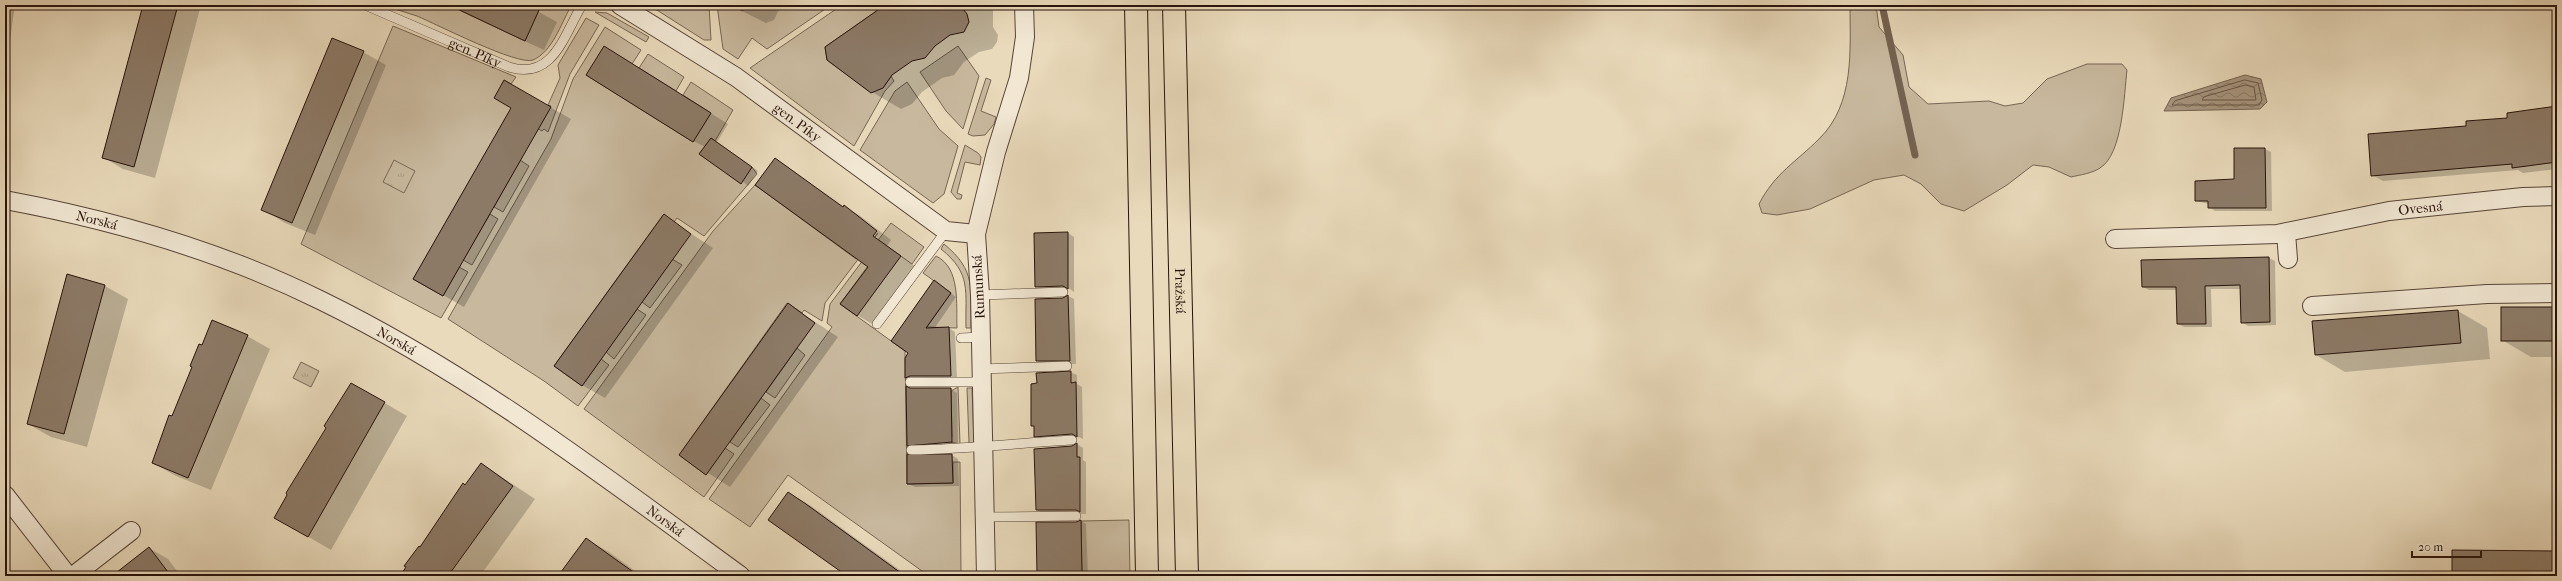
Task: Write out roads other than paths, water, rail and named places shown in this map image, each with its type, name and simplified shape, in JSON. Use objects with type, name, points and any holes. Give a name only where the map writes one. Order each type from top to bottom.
[{"type":"main road","points":[[1136,5],[1147,576]]},
{"type":"main road","name":"Pražská","points":[[1174,5],[1187,576]]},
{"type":"street","name":"gen. Píky","points":[[620,5],[736,77],[946,231]]},
{"type":"street","name":"Rumunská","points":[[986,576],[980,295],[976,234],[996,152],[1019,78],[1025,37],[1024,5]]},
{"type":"street","name":"Ovesná","points":[[2115,240],[2286,233],[2389,210],[2516,197],[2557,196]]},
{"type":"street","name":"Norská","points":[[5,200],[63,211],[174,241],[244,267],[320,299],[423,355],[518,414],[741,576]]},
{"type":"street","points":[[946,231],[976,234]]},
{"type":"street","points":[[2286,233],[2288,259]]},
{"type":"street","points":[[2312,306],[2487,294],[2557,293]]},
{"type":"street","points":[[5,495],[68,576]]},
{"type":"street","points":[[74,576],[131,531]]},
{"type":"lane","name":"gen. Píky","points":[[364,5],[509,67],[525,71],[537,69],[552,57],[582,5]]},
{"type":"lane","points":[[877,324],[946,231]]},
{"type":"lane","points":[[980,295],[1063,292]]},
{"type":"lane","points":[[961,338],[980,337]]},
{"type":"lane","points":[[910,382],[1067,366]]},
{"type":"lane","points":[[911,450],[983,447],[1072,440]]},
{"type":"lane","points":[[985,517],[1076,516]]},
{"type":"water","points":[[2245,75],[2261,79],[2267,102],[2260,109],[2164,111],[2171,98]]},
{"type":"waterway","points":[[1882,5],[1915,155]]}]
